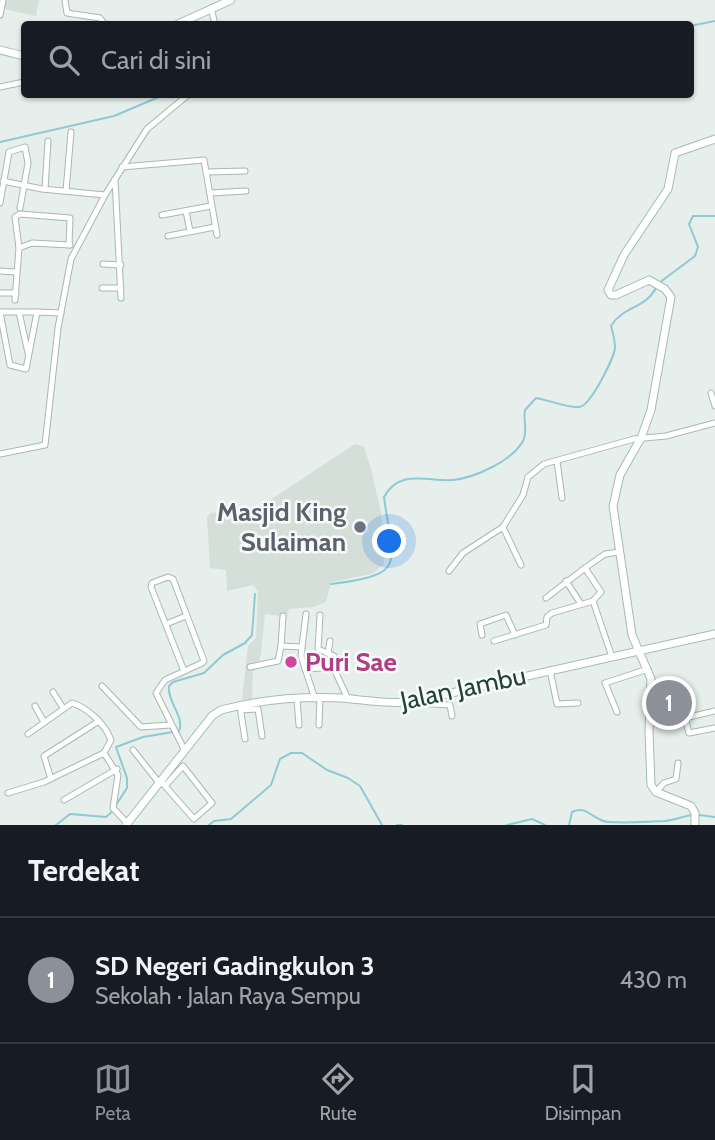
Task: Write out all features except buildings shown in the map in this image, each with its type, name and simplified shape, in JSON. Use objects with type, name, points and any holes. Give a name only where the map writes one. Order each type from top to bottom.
[{"type":"street","points":[[0,15],[3,0]]},
{"type":"street","points":[[65,0],[67,13],[100,18],[102,21]]},
{"type":"street","points":[[186,21],[231,0]]},
{"type":"street","points":[[211,8],[214,21]]},
{"type":"street","points":[[0,50],[21,55]]},
{"type":"street","points":[[0,87],[21,83]]},
{"type":"street","points":[[0,454],[45,445],[69,265],[105,195],[146,129],[184,98]]},
{"type":"street","points":[[66,191],[71,132]]},
{"type":"street","points":[[695,818],[687,803],[656,793],[651,785],[649,722],[652,690],[648,669],[632,635],[613,496],[620,475],[641,438],[653,403],[671,302],[670,293],[654,281],[646,280],[616,295],[608,293],[610,282],[624,255],[668,189],[675,153],[715,139]]},
{"type":"street","points":[[44,189],[48,141]]},
{"type":"street","points":[[0,203],[9,152],[24,147],[28,163],[20,208]]},
{"type":"street","points":[[122,167],[202,160],[206,162],[217,235]]},
{"type":"street","points":[[207,172],[245,171]]},
{"type":"street","points":[[115,179],[121,298]]},
{"type":"street","points":[[4,181],[44,189],[105,195]]},
{"type":"street","points":[[210,192],[246,191]]},
{"type":"street","points":[[162,215],[211,206]]},
{"type":"street","points":[[186,211],[190,231]]},
{"type":"street","points":[[0,293],[15,297],[19,248],[14,220],[20,214],[70,218],[69,244]]},
{"type":"street","points":[[168,236],[215,227]]},
{"type":"street","points":[[19,248],[32,243],[77,246]]},
{"type":"street","points":[[103,264],[121,265]]},
{"type":"street","points":[[0,271],[16,272]]},
{"type":"street","points":[[102,288],[121,288]]},
{"type":"street","points":[[37,312],[26,369],[11,367],[0,312],[37,312],[61,313]]},
{"type":"street","points":[[19,312],[30,359]]},
{"type":"street","points":[[712,393],[715,406]]},
{"type":"street","points":[[449,571],[463,553],[503,527],[517,506],[528,477],[544,464],[641,438],[666,436],[715,422]]},
{"type":"street","points":[[557,461],[562,498]]},
{"type":"street","points":[[503,527],[522,565]]},
{"type":"street","points":[[546,598],[605,554],[620,552]]},
{"type":"street","points":[[494,641],[546,625],[547,617],[552,613],[593,601],[601,592],[585,568]]},
{"type":"street","points":[[184,671],[151,585],[168,577],[173,579],[204,661],[184,671],[164,680],[156,693],[185,752]]},
{"type":"street","points":[[566,582],[582,604]]},
{"type":"street","points":[[593,601],[612,657]]},
{"type":"street","points":[[306,614],[302,647],[305,669],[317,699],[319,725]]},
{"type":"street","points":[[320,615],[318,649],[334,656],[335,671],[348,699]]},
{"type":"street","points":[[482,635],[480,624],[506,615],[515,635]]},
{"type":"street","points":[[166,624],[186,616]]},
{"type":"street","points":[[250,667],[279,660],[284,616]]},
{"type":"street","name":"Jalan Jambu","points":[[126,824],[162,784],[216,712],[297,699],[348,699],[379,704],[411,702],[715,634]]},
{"type":"street","points":[[328,653],[330,641]]},
{"type":"street","points":[[282,646],[302,647]]},
{"type":"street","points":[[305,669],[323,668]]},
{"type":"street","points":[[617,712],[605,683],[648,669]]},
{"type":"street","points":[[550,670],[557,704],[578,703]]},
{"type":"street","points":[[102,686],[141,727],[172,730]]},
{"type":"street","points":[[53,692],[63,708]]},
{"type":"street","points":[[444,704],[452,693]]},
{"type":"street","points":[[297,699],[299,725]]},
{"type":"street","points":[[411,702],[450,705],[452,716]]},
{"type":"street","points":[[8,793],[51,779],[104,753],[111,740],[99,721],[78,705],[68,704],[28,734]]},
{"type":"street","points":[[35,706],[44,722]]},
{"type":"street","points":[[245,739],[241,708],[258,709],[262,736]]},
{"type":"street","points":[[685,721],[686,717],[715,711]]},
{"type":"street","points":[[51,779],[44,756],[99,721]]},
{"type":"street","points":[[649,722],[685,721]]},
{"type":"street","points":[[685,721],[689,733],[715,728]]},
{"type":"street","points":[[133,750],[194,819]]},
{"type":"street","points":[[104,753],[117,769],[115,810],[126,824]]},
{"type":"street","points":[[656,793],[664,783],[676,779],[678,763]]},
{"type":"street","points":[[162,784],[180,766],[184,767],[212,801],[187,825]]},
{"type":"street","points":[[64,800],[117,769]]},
{"type":"shaded area","points":[[6,0],[39,0],[36,16],[4,9]]},
{"type":"shaded area","points":[[355,444],[364,447],[371,469],[381,512],[384,564],[372,574],[331,582],[326,602],[313,607],[289,609],[287,617],[265,614],[261,653],[257,670],[253,671],[252,699],[242,700],[248,646],[256,638],[258,591],[253,585],[227,591],[226,570],[210,568],[207,517],[211,513],[258,508]]},
{"type":"shaded area","points":[[655,696],[683,698],[683,719],[653,719]]},
{"type":"waterway","points":[[694,25],[715,21]]},
{"type":"waterway","points":[[0,142],[114,116],[157,98]]},
{"type":"waterway","points":[[659,283],[695,256],[698,247],[689,224],[693,216],[715,216]]},
{"type":"waterway","points":[[331,584],[373,576],[384,570],[390,562],[392,552],[384,497],[398,482],[415,478],[462,479],[502,462],[523,441],[525,410],[536,398],[569,406],[584,405],[601,381],[614,353],[611,326],[616,319],[646,300],[656,288]]},
{"type":"waterway","points":[[116,805],[127,788],[127,778],[116,747],[143,737],[179,731],[180,720],[169,686],[173,682],[204,673],[223,655],[245,643],[252,635],[255,594]]},
{"type":"waterway","points":[[209,825],[214,821],[231,819],[271,785],[280,759],[291,753],[302,753],[327,770],[360,786],[382,825]]},
{"type":"waterway","points":[[56,825],[70,814],[106,817],[114,810]]},
{"type":"waterway","points":[[569,825],[572,812],[577,810],[586,811],[603,821],[615,822],[665,821],[693,815]]},
{"type":"waterway","points":[[699,815],[715,817]]},
{"type":"waterway","points":[[507,825],[532,819],[545,825]]},
{"type":"waterway","points":[[397,825],[402,825]]},
{"type":"place","name":"Masjid King Sulaiman","points":[[360,527]]},
{"type":"place","name":"Puri Sae","points":[[291,662]]},
{"type":"place","name":"SD Negeri Gadingkulon 3","points":[[669,703]]}]
